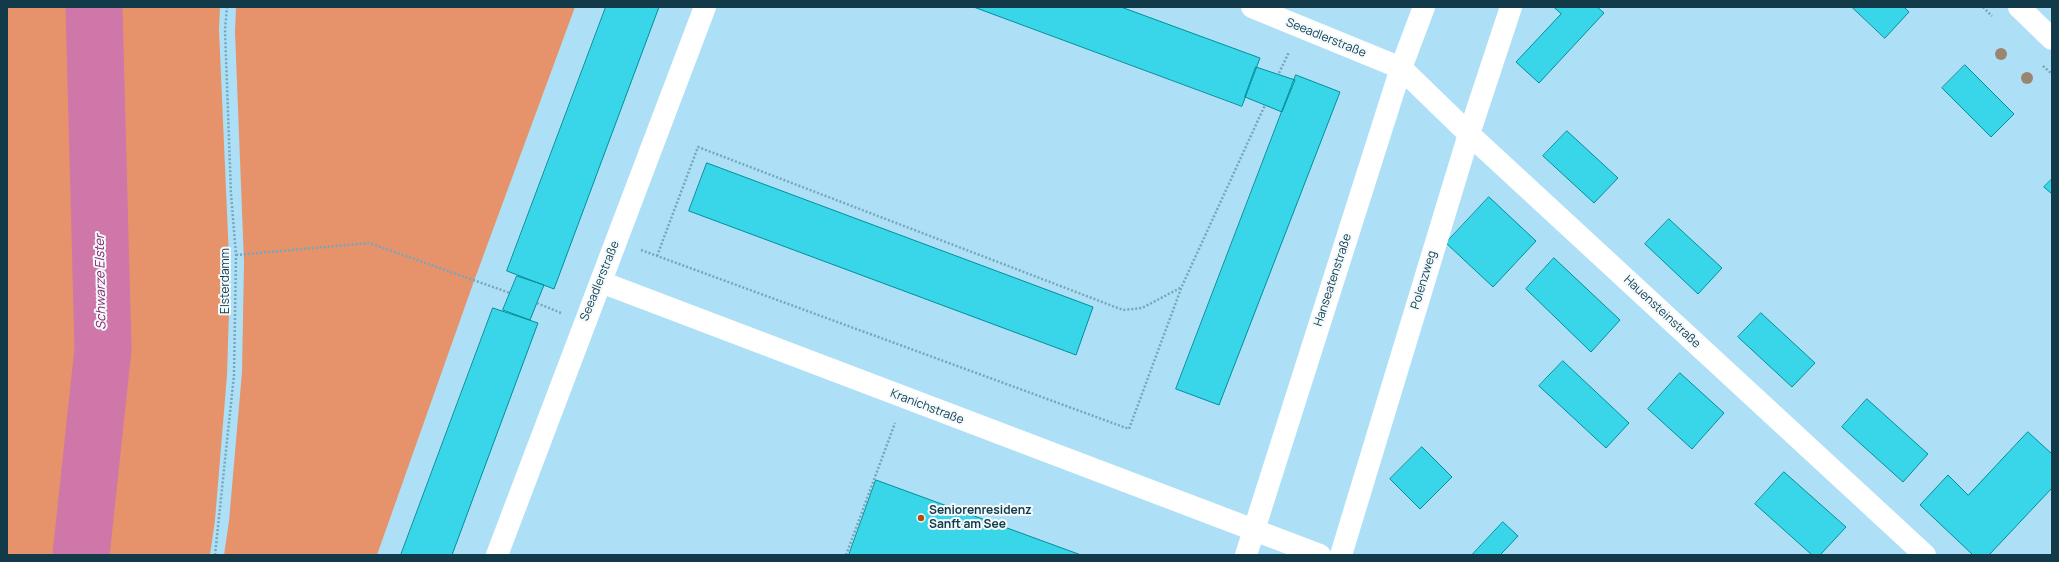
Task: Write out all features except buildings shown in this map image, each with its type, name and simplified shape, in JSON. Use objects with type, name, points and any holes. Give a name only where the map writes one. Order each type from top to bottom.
[{"type":"street","name":"Seeadlerstraße","points":[[497,555],[584,322],[601,282],[705,7]]},
{"type":"street","name":"Seeadlerstraße","points":[[1252,7],[1401,68]]},
{"type":"street","name":"Hanseatenstraße","points":[[1246,555],[1401,68],[1424,7]]},
{"type":"street","name":"Polenzweg","points":[[1341,555],[1469,134],[1511,7]]},
{"type":"street","points":[[2019,7],[2052,39]]},
{"type":"street","name":"Hauensteinstraße","points":[[1401,68],[1469,134],[1925,555]]},
{"type":"street","name":"Kranichstraße","points":[[601,282],[1320,555]]},
{"type":"path","name":"Elsterdamm","points":[[215,555],[234,376],[236,256],[231,194],[225,30],[227,7]]},
{"type":"path","points":[[616,241],[1129,429],[1182,286],[1265,105]]},
{"type":"path","points":[[657,256],[698,147],[1123,310],[1142,308],[1182,286]]},
{"type":"path","points":[[236,256],[369,243],[510,293]]},
{"type":"path","points":[[846,555],[904,398]]},
{"type":"shaded area","points":[[7,7],[220,7],[219,30],[230,281],[227,375],[215,520],[210,555],[7,555]]},
{"type":"shaded area","points":[[236,7],[575,7],[474,281],[377,555],[224,555],[229,521],[242,372],[244,262],[235,32]]},
{"type":"waterway","name":"Schwarze Elster","points":[[81,555],[103,349],[94,7]]},
{"type":"place","name":"Seniorenresidenz Sanft am See","points":[[921,518]]}]
